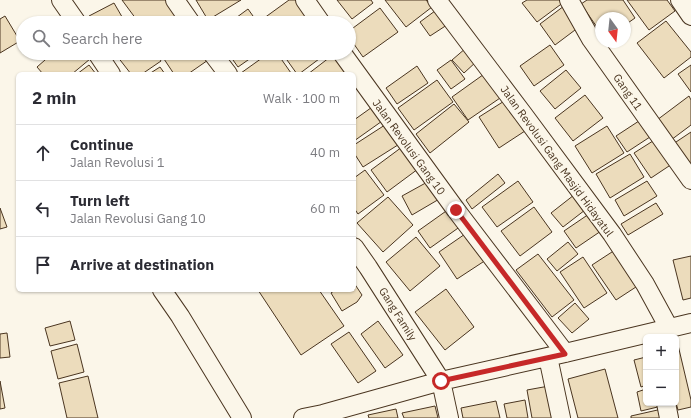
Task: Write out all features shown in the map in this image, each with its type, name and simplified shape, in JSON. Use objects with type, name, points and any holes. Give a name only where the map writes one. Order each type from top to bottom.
[{"type":"street","points":[[61,0],[71,16]]},
{"type":"street","points":[[175,0],[186,16]]},
{"type":"street","points":[[305,0],[316,16]]},
{"type":"street","name":"Jalan Revolusi Gang Masjid Hidayatul","points":[[437,0],[612,234],[645,284],[659,332]]},
{"type":"street","name":"Gang 11","points":[[569,0],[591,39],[691,180]]},
{"type":"street","points":[[680,0],[691,16]]},
{"type":"street","points":[[102,60],[110,72]]},
{"type":"street","points":[[217,60],[226,72]]},
{"type":"street","name":"Jalan Revolusi Gang 10","points":[[347,60],[355,72]]},
{"type":"street","name":"Jalan Revolusi Gang 10","points":[[356,74],[456,210],[556,355]]},
{"type":"street","name":"Gang Family","points":[[356,250],[441,381]]},
{"type":"street","points":[[163,292],[180,316],[242,418]]},
{"type":"street","points":[[303,418],[324,416],[441,381],[659,332],[691,323]]},
{"type":"street","points":[[556,355],[561,418]]},
{"type":"street","points":[[441,381],[449,418]]},
{"type":"street","points":[[667,406],[669,418]]},
{"type":"building","points":[[122,0],[171,0],[182,16],[134,16]]},
{"type":"building","points":[[196,0],[241,0],[215,16],[206,16]]},
{"type":"building","points":[[289,0],[300,0],[312,16],[267,16]]},
{"type":"building","points":[[337,0],[371,0],[373,3],[356,16],[350,16]]},
{"type":"building","points":[[385,0],[426,0],[432,7],[406,27]]},
{"type":"building","points":[[527,0],[563,0],[564,2],[537,22],[522,3]]},
{"type":"building","points":[[587,0],[623,0],[631,12],[595,12],[595,24],[581,4]]},
{"type":"building","points":[[627,0],[667,0],[675,11],[649,30]]},
{"type":"building","points":[[114,3],[122,16],[89,16]]},
{"type":"building","points":[[564,6],[579,27],[555,45],[540,24]]},
{"type":"building","points":[[380,8],[398,32],[363,57],[356,47],[356,26]]},
{"type":"building","points":[[439,8],[450,23],[430,36],[420,22]]},
{"type":"building","points":[[248,9],[253,16],[238,16]]},
{"type":"building","points":[[631,12],[635,18],[631,21]]},
{"type":"building","points":[[5,16],[16,34],[16,43],[0,53],[0,19]]},
{"type":"building","points":[[666,21],[691,52],[691,57],[664,78],[637,43]]},
{"type":"building","points":[[550,45],[564,65],[534,86],[520,66]]},
{"type":"building","points":[[466,48],[477,61],[464,73],[452,60]]},
{"type":"building","points":[[45,60],[89,60],[74,72],[41,72],[37,67]]},
{"type":"building","points":[[120,60],[161,61],[145,72],[129,72]]},
{"type":"building","points":[[165,60],[208,60],[191,72],[173,72]]},
{"type":"building","points":[[233,60],[248,60],[238,67]]},
{"type":"building","points":[[259,60],[282,60],[290,72],[242,72]]},
{"type":"building","points":[[287,60],[318,60],[302,72],[296,72]]},
{"type":"building","points":[[326,60],[339,60],[348,72],[311,72]]},
{"type":"building","points":[[451,60],[465,79],[451,89],[437,70]]},
{"type":"building","points":[[89,65],[94,72],[80,72]]},
{"type":"building","points":[[691,65],[691,92],[678,74]]},
{"type":"building","points":[[417,66],[428,83],[397,104],[386,88]]},
{"type":"building","points":[[160,67],[164,72],[152,72]]},
{"type":"building","points":[[566,70],[581,88],[555,109],[540,91]]},
{"type":"building","points":[[487,72],[503,96],[468,120],[452,97]]},
{"type":"building","points":[[437,80],[453,102],[414,130],[398,108]]},
{"type":"building","points":[[585,95],[603,118],[573,141],[555,118]]},
{"type":"building","points":[[689,96],[691,100],[691,125],[671,140],[657,120]]},
{"type":"building","points":[[509,98],[528,129],[499,148],[479,117]]},
{"type":"building","points":[[454,104],[469,122],[430,153],[416,134]]},
{"type":"building","points":[[375,105],[385,119],[356,140],[356,119]]},
{"type":"building","points":[[642,119],[653,135],[627,152],[616,136]]},
{"type":"building","points":[[388,123],[401,143],[363,167],[356,156],[356,144]]},
{"type":"building","points":[[607,126],[624,153],[592,173],[575,146]]},
{"type":"building","points":[[691,132],[691,170],[673,144]]},
{"type":"building","points":[[656,139],[672,164],[651,178],[634,153]]},
{"type":"building","points":[[402,147],[418,169],[387,192],[371,170]]},
{"type":"building","points":[[630,154],[644,177],[610,198],[596,174]]},
{"type":"building","points":[[365,170],[384,195],[358,214],[356,211],[356,177]]},
{"type":"building","points":[[498,174],[505,183],[472,209],[466,200]]},
{"type":"building","points":[[431,180],[441,198],[412,215],[402,196]]},
{"type":"building","points":[[518,181],[533,202],[497,227],[482,207]]},
{"type":"building","points":[[647,181],[657,196],[624,216],[615,200]]},
{"type":"building","points":[[574,195],[585,210],[563,227],[551,213]]},
{"type":"building","points":[[388,197],[413,225],[383,252],[357,223]]},
{"type":"building","points":[[656,203],[663,214],[628,235],[621,224]]},
{"type":"building","points":[[534,207],[552,232],[520,256],[501,231]]},
{"type":"building","points":[[0,208],[7,227],[0,229]]},
{"type":"building","points":[[449,209],[461,226],[430,248],[418,231]]},
{"type":"building","points":[[589,214],[601,231],[576,248],[564,231]]},
{"type":"building","points":[[468,232],[486,260],[457,279],[439,252]]},
{"type":"building","points":[[416,237],[440,266],[410,291],[386,262]]},
{"type":"building","points":[[568,242],[578,254],[557,271],[547,259]]},
{"type":"building","points":[[615,250],[639,285],[616,300],[592,265]]},
{"type":"building","points":[[538,254],[574,300],[552,317],[516,270]]},
{"type":"building","points":[[691,256],[691,298],[683,300],[673,260]]},
{"type":"building","points":[[583,257],[607,293],[584,308],[560,272]]},
{"type":"building","points":[[356,286],[362,295],[357,302],[342,311],[331,293],[356,292]]},
{"type":"building","points":[[446,289],[474,327],[445,350],[415,312]]},
{"type":"building","points":[[259,292],[320,292],[344,326],[301,355]]},
{"type":"building","points":[[575,303],[589,319],[572,333],[558,318]]},
{"type":"building","points":[[70,321],[75,340],[50,346],[45,328]]},
{"type":"building","points":[[378,321],[403,355],[385,368],[361,334]]},
{"type":"building","points":[[349,332],[376,371],[358,383],[331,344]]},
{"type":"building","points":[[7,333],[10,357],[0,358],[0,334]]},
{"type":"building","points":[[77,344],[84,372],[58,379],[51,351]]},
{"type":"building","points":[[679,349],[691,400],[691,407],[678,410],[677,406],[679,406]]},
{"type":"building","points":[[643,358],[643,386],[641,387],[634,360]]},
{"type":"building","points":[[605,369],[618,418],[578,418],[568,379]]},
{"type":"building","points":[[88,376],[98,418],[67,418],[59,383]]},
{"type":"building","points":[[0,381],[5,408],[0,409]]},
{"type":"building","points":[[549,386],[554,418],[532,418],[527,390]]},
{"type":"building","points":[[643,390],[643,406],[662,406],[641,411],[637,392]]},
{"type":"building","points":[[525,400],[528,418],[507,418],[504,404]]},
{"type":"building","points":[[496,401],[500,418],[463,418],[461,408]]},
{"type":"building","points":[[435,406],[438,418],[404,418],[402,413]]},
{"type":"building","points":[[396,409],[398,418],[369,418],[368,415]]},
{"type":"building","points":[[662,409],[664,418],[631,418],[631,416]]},
{"type":"route","points":[[441,381],[565,354],[456,210]]}]
